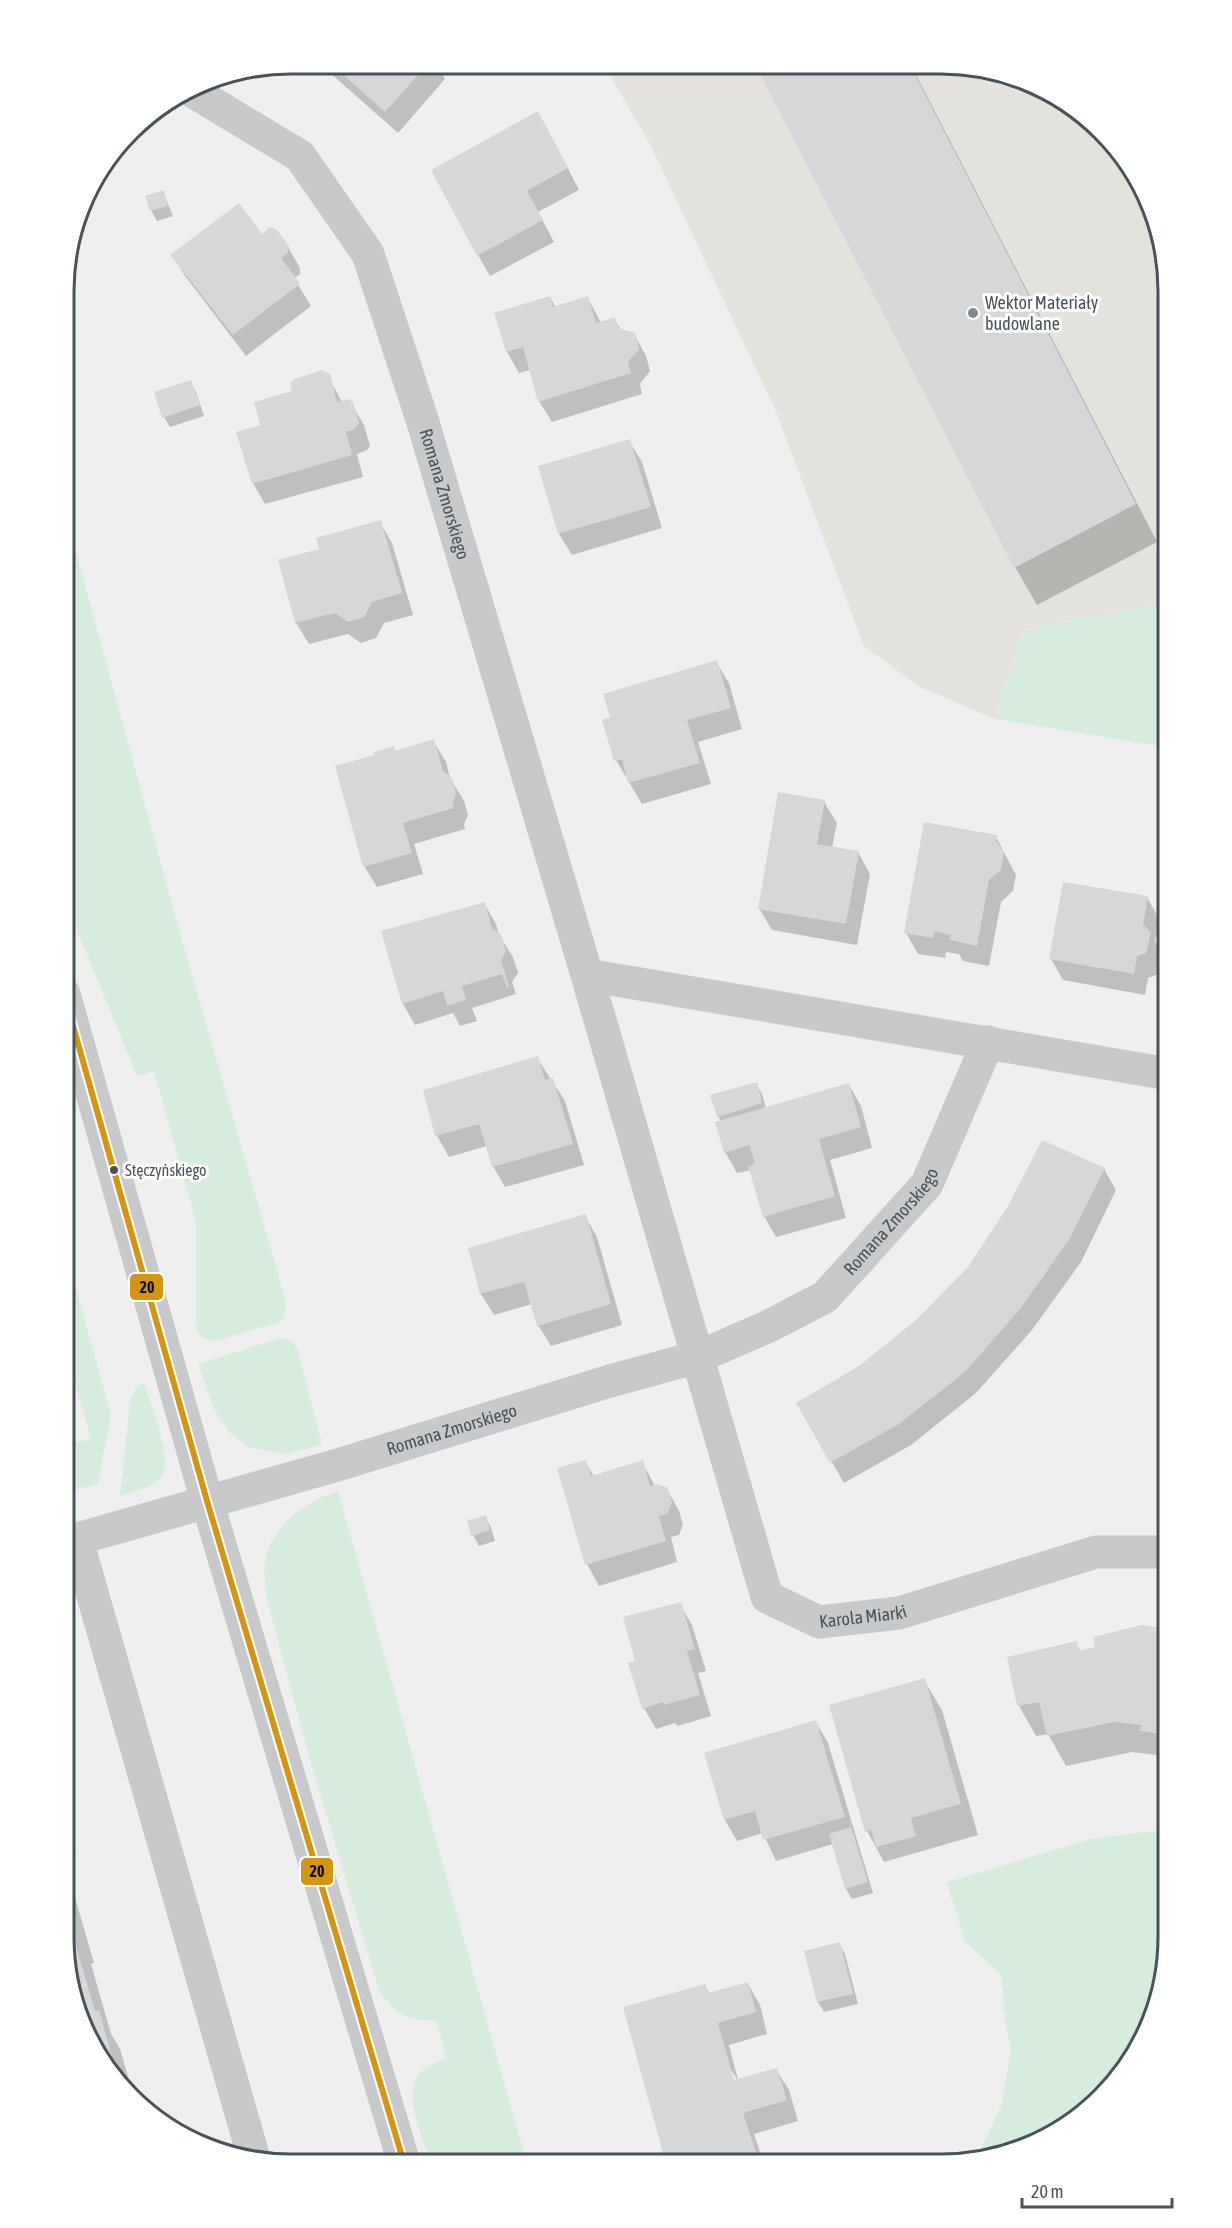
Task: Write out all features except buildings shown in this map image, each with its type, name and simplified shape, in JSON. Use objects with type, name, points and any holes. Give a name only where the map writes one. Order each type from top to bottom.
[{"type":"street","name":"Romana Zmorskiego","points":[[198,94],[300,156],[368,254],[422,419],[698,1357]]},
{"type":"street","points":[[587,975],[1159,1072]]},
{"type":"street","points":[[74,1030],[207,1502],[401,2154]]},
{"type":"street","name":"Romana Zmorskiego","points":[[74,1540],[342,1464],[610,1381],[698,1357],[769,1326],[825,1297],[927,1184],[988,1042]]},
{"type":"street","name":"Karola Miarki","points":[[698,1357],[767,1597],[819,1622],[899,1613],[1096,1552],[1159,1552]]},
{"type":"street","points":[[74,1554],[252,2151]]},
{"type":"shaded area","points":[[609,74],[970,75],[1025,90],[1062,110],[1085,127],[1114,158],[1136,195],[1147,221],[1157,262],[1159,290],[1159,604],[1023,630],[995,719],[918,686],[864,646],[775,409],[650,144]]},
{"type":"green space","points":[[74,545],[179,930],[285,1298],[286,1308],[283,1320],[215,1341],[207,1340],[199,1332],[196,1325],[196,1222],[154,1071],[137,1076],[74,920]]},
{"type":"green space","points":[[1159,604],[1159,746],[995,719],[1023,630]]},
{"type":"green space","points":[[74,1281],[111,1415],[98,1484],[74,1491],[74,1443],[91,1438],[74,1379]]},
{"type":"green space","points":[[280,1338],[293,1341],[298,1351],[322,1445],[284,1454],[248,1447],[229,1432],[214,1409],[198,1364]]},
{"type":"green space","points":[[144,1383],[163,1443],[165,1467],[162,1475],[154,1483],[120,1496],[130,1400],[138,1385]]},
{"type":"green space","points":[[338,1491],[524,2154],[428,2154],[424,2143],[413,2104],[413,2092],[415,2081],[421,2072],[446,2058],[437,2021],[410,2018],[397,2012],[379,1990],[312,1767],[267,1600],[264,1574],[270,1544],[295,1514],[319,1498]]},
{"type":"green space","points":[[1159,1830],[1158,1952],[1147,2007],[1122,2058],[1105,2081],[1085,2101],[1062,2118],[1025,2138],[980,2151],[1001,2107],[1011,2049],[1005,2021],[1001,1975],[965,1941],[947,1882],[1090,1839]]},
{"type":"transit line","name":"20","points":[[74,1029],[207,1501],[401,2154]]},
{"type":"place","name":"Wektor Materiały budowlane","points":[[973,313]]},
{"type":"place","name":"Stęczyńskiego","points":[[114,1170]]}]
